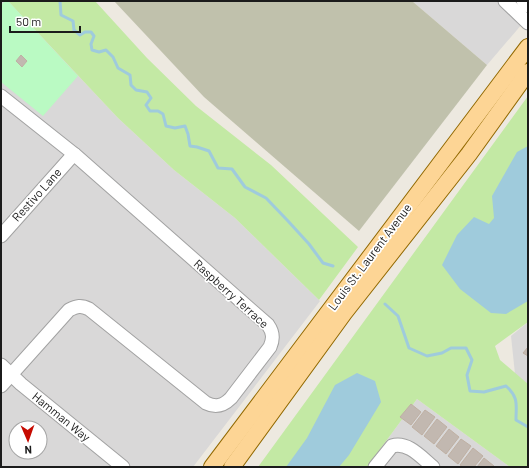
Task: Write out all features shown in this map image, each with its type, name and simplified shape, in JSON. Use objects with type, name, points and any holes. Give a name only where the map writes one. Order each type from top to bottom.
[{"type":"main road","name":"Louis St. Laurent Avenue","points":[[212,467],[528,47]]},
{"type":"main road","name":"Louis St. Laurent Avenue","points":[[232,467],[344,313],[469,154],[528,72]]},
{"type":"street","points":[[505,1],[528,23]]},
{"type":"street","points":[[523,1],[528,6]]},
{"type":"street","name":"Raspberry Terrace","points":[[1,96],[74,154],[268,325],[272,331],[273,342],[231,398],[226,403],[219,406],[213,406],[206,403],[89,309],[83,306],[78,306],[69,310],[11,375]]},
{"type":"street","name":"Restivo Lane","points":[[1,236],[74,154]]},
{"type":"street","name":"Hamman Way","points":[[1,365],[11,375],[123,467]]},
{"type":"street","points":[[1,386],[11,375]]},
{"type":"street","points":[[376,467],[392,446],[402,444],[408,446],[433,467]]},
{"type":"shaded area","points":[[1,1],[8,1],[118,118],[174,170],[235,218],[320,301],[193,467],[1,467]]},
{"type":"shaded area","points":[[114,1],[412,1],[487,65],[359,231],[204,97]]},
{"type":"shaded area","points":[[412,1],[528,1],[528,17],[487,65]]},
{"type":"shaded area","points":[[528,322],[528,384],[515,374],[511,336]]},
{"type":"shaded area","points":[[417,399],[510,467],[367,467]]},
{"type":"green space","points":[[5,1],[8,1],[78,76],[43,116],[1,82],[1,5]]},
{"type":"green space","points":[[8,1],[95,1],[147,58],[196,106],[271,165],[358,247],[319,300],[235,218],[174,170],[118,118]]},
{"type":"green space","points":[[528,96],[528,322],[495,346],[500,360],[528,384],[528,467],[510,467],[417,399],[367,467],[258,467]]},
{"type":"water","points":[[528,146],[528,301],[506,314],[491,313],[460,289],[442,265],[457,235],[474,217],[489,224],[494,218],[492,196],[517,152]]},
{"type":"water","points":[[357,373],[375,381],[381,402],[349,455],[339,467],[286,467],[307,438],[335,385]]},
{"type":"building","points":[[21,55],[27,61],[22,67],[16,61]]},
{"type":"building","points":[[528,347],[528,356],[523,353]]},
{"type":"building","points":[[411,404],[421,412],[411,425],[400,417]]},
{"type":"building","points":[[425,410],[435,417],[422,435],[412,427]]},
{"type":"building","points":[[437,419],[447,427],[434,444],[424,436]]},
{"type":"building","points":[[449,429],[459,437],[446,454],[436,446]]},
{"type":"building","points":[[461,439],[471,446],[458,464],[448,456]]},
{"type":"building","points":[[473,448],[483,456],[474,467],[463,467],[460,465]]},
{"type":"building","points":[[484,458],[494,466],[494,467],[477,467]]},
{"type":"waterway","points":[[60,1],[61,15],[73,21],[74,30],[80,35],[85,32],[91,32],[94,36],[91,44],[92,50],[99,52],[106,50],[113,57],[118,68],[130,75],[131,85],[136,90],[147,92],[151,98],[146,105],[150,111],[158,111],[163,114],[166,126],[175,128],[185,126],[190,146],[209,151],[218,168],[232,169],[245,187],[266,198],[309,244],[323,263],[333,266]]},
{"type":"waterway","points":[[385,304],[398,316],[409,348],[427,356],[442,353],[451,348],[466,348],[472,360],[467,375],[470,391],[484,392],[506,386],[515,398],[516,420],[528,427]]}]
